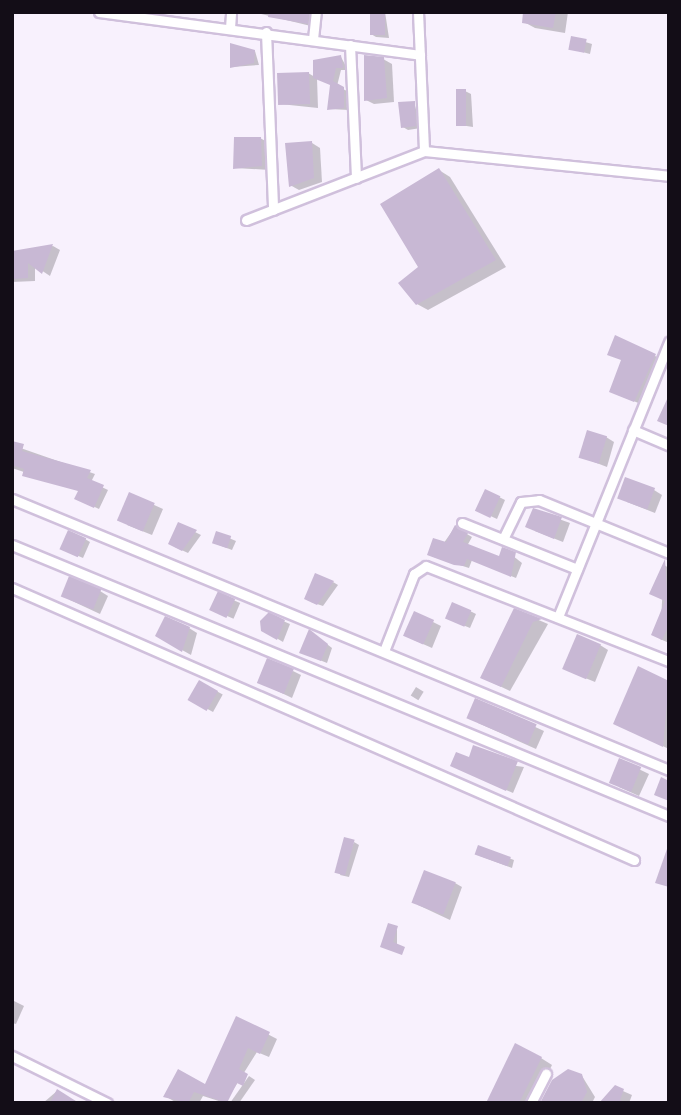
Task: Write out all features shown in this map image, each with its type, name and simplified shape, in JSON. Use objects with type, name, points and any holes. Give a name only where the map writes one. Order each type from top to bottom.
[{"type":"street","points":[[99,12],[147,14],[420,55]]},
{"type":"street","points":[[230,28],[231,12]]},
{"type":"street","points":[[313,39],[316,12]]},
{"type":"street","points":[[418,12],[424,151]]},
{"type":"street","points":[[265,32],[273,210]]},
{"type":"street","points":[[350,45],[356,178]]},
{"type":"street","points":[[247,220],[424,151],[669,176]]},
{"type":"street","points":[[558,617],[669,342]]},
{"type":"street","points":[[633,430],[669,444]]},
{"type":"street","points":[[12,499],[669,770]]},
{"type":"street","points":[[503,540],[527,499],[597,522],[669,553]]},
{"type":"street","points":[[463,523],[577,569]]},
{"type":"street","points":[[12,545],[669,816]]},
{"type":"street","points":[[384,651],[414,574],[426,566],[669,662]]},
{"type":"street","points":[[12,588],[634,860]]},
{"type":"street","points":[[12,1056],[107,1103]]},
{"type":"street","points":[[531,1103],[546,1074]]},
{"type":"building","points":[[269,12],[309,12],[308,24],[268,17]]},
{"type":"building","points":[[370,12],[385,12],[385,35],[370,35]]},
{"type":"building","points":[[523,12],[556,12],[553,28],[522,23]]},
{"type":"building","points":[[571,36],[587,39],[584,53],[568,50]]},
{"type":"building","points":[[230,43],[255,50],[254,63],[230,68]]},
{"type":"building","points":[[341,55],[343,68],[336,68],[333,81],[344,87],[344,108],[327,110],[330,85],[313,78],[313,60]]},
{"type":"building","points":[[364,55],[384,57],[387,98],[364,101]]},
{"type":"building","points":[[309,72],[310,104],[278,105],[277,73]]},
{"type":"building","points":[[456,89],[466,89],[466,126],[456,126]]},
{"type":"building","points":[[415,101],[416,126],[401,128],[398,102]]},
{"type":"building","points":[[234,137],[261,137],[262,166],[233,169]]},
{"type":"building","points":[[312,141],[314,178],[289,187],[285,143]]},
{"type":"building","points":[[439,168],[496,260],[416,305],[398,283],[418,267],[380,204]]},
{"type":"building","points":[[53,244],[42,274],[28,263],[28,278],[12,279],[12,251]]},
{"type":"building","points":[[615,335],[656,354],[634,402],[609,392],[621,360],[607,355]]},
{"type":"building","points":[[669,395],[669,426],[657,421]]},
{"type":"building","points":[[587,430],[607,436],[599,464],[579,458]]},
{"type":"building","points":[[12,441],[24,444],[22,451],[91,470],[87,478],[104,485],[94,508],[74,499],[78,491],[22,476],[24,469],[12,465]]},
{"type":"building","points":[[625,477],[655,488],[647,510],[617,499]]},
{"type":"building","points":[[485,489],[500,496],[490,518],[475,511]]},
{"type":"building","points":[[129,492],[155,503],[143,531],[117,521]]},
{"type":"building","points":[[533,508],[562,517],[554,539],[525,527]]},
{"type":"building","points":[[178,522],[197,530],[182,551],[168,544]]},
{"type":"building","points":[[455,525],[468,533],[463,542],[499,556],[502,547],[516,552],[511,577],[467,559],[464,566],[454,565],[427,555],[433,538],[446,542]]},
{"type":"building","points":[[68,530],[86,538],[78,557],[59,549]]},
{"type":"building","points":[[216,531],[231,536],[227,548],[212,543]]},
{"type":"building","points":[[665,559],[669,625],[662,640],[651,635],[665,601],[649,594]]},
{"type":"building","points":[[315,573],[334,581],[317,605],[304,599]]},
{"type":"building","points":[[69,576],[101,589],[93,610],[61,596]]},
{"type":"building","points":[[218,591],[235,599],[226,618],[209,610]]},
{"type":"building","points":[[452,602],[471,610],[464,627],[445,619]]},
{"type":"building","points":[[514,608],[542,619],[533,622],[501,687],[480,678]]},
{"type":"building","points":[[414,611],[434,620],[423,645],[403,636]]},
{"type":"building","points":[[269,612],[285,620],[277,640],[261,631],[260,621]]},
{"type":"building","points":[[165,616],[190,627],[182,652],[155,636]]},
{"type":"building","points":[[309,629],[328,644],[321,661],[299,653]]},
{"type":"building","points":[[577,634],[601,644],[586,679],[562,669]]},
{"type":"building","points":[[267,658],[294,669],[284,694],[257,683]]},
{"type":"building","points":[[638,666],[669,681],[663,747],[613,724]]},
{"type":"building","points":[[199,680],[218,691],[207,711],[187,700]]},
{"type":"building","points":[[475,698],[537,724],[528,744],[466,718]]},
{"type":"building","points":[[473,745],[518,761],[506,791],[450,766],[456,752],[469,757]]},
{"type":"building","points":[[619,758],[641,767],[631,792],[609,783]]},
{"type":"building","points":[[661,777],[669,781],[669,801],[654,795]]},
{"type":"building","points":[[344,837],[355,840],[345,876],[334,873]]},
{"type":"building","points":[[478,845],[511,857],[507,866],[475,854]]},
{"type":"building","points":[[669,849],[669,887],[655,883]]},
{"type":"building","points":[[424,870],[456,882],[443,915],[411,903]]},
{"type":"building","points":[[388,923],[398,926],[393,942],[405,947],[402,955],[380,947]]},
{"type":"building","points":[[236,1016],[270,1032],[260,1054],[248,1048],[239,1069],[248,1074],[243,1086],[237,1083],[227,1103],[194,1092],[188,1103],[163,1097],[178,1069],[205,1084]]},
{"type":"building","points":[[515,1043],[542,1057],[519,1103],[486,1103]]},
{"type":"building","points":[[568,1069],[582,1074],[587,1092],[581,1103],[540,1103],[552,1080]]},
{"type":"building","points":[[615,1085],[624,1089],[620,1100],[626,1103],[599,1103]]},
{"type":"building","points":[[57,1089],[79,1103],[50,1103]]}]
